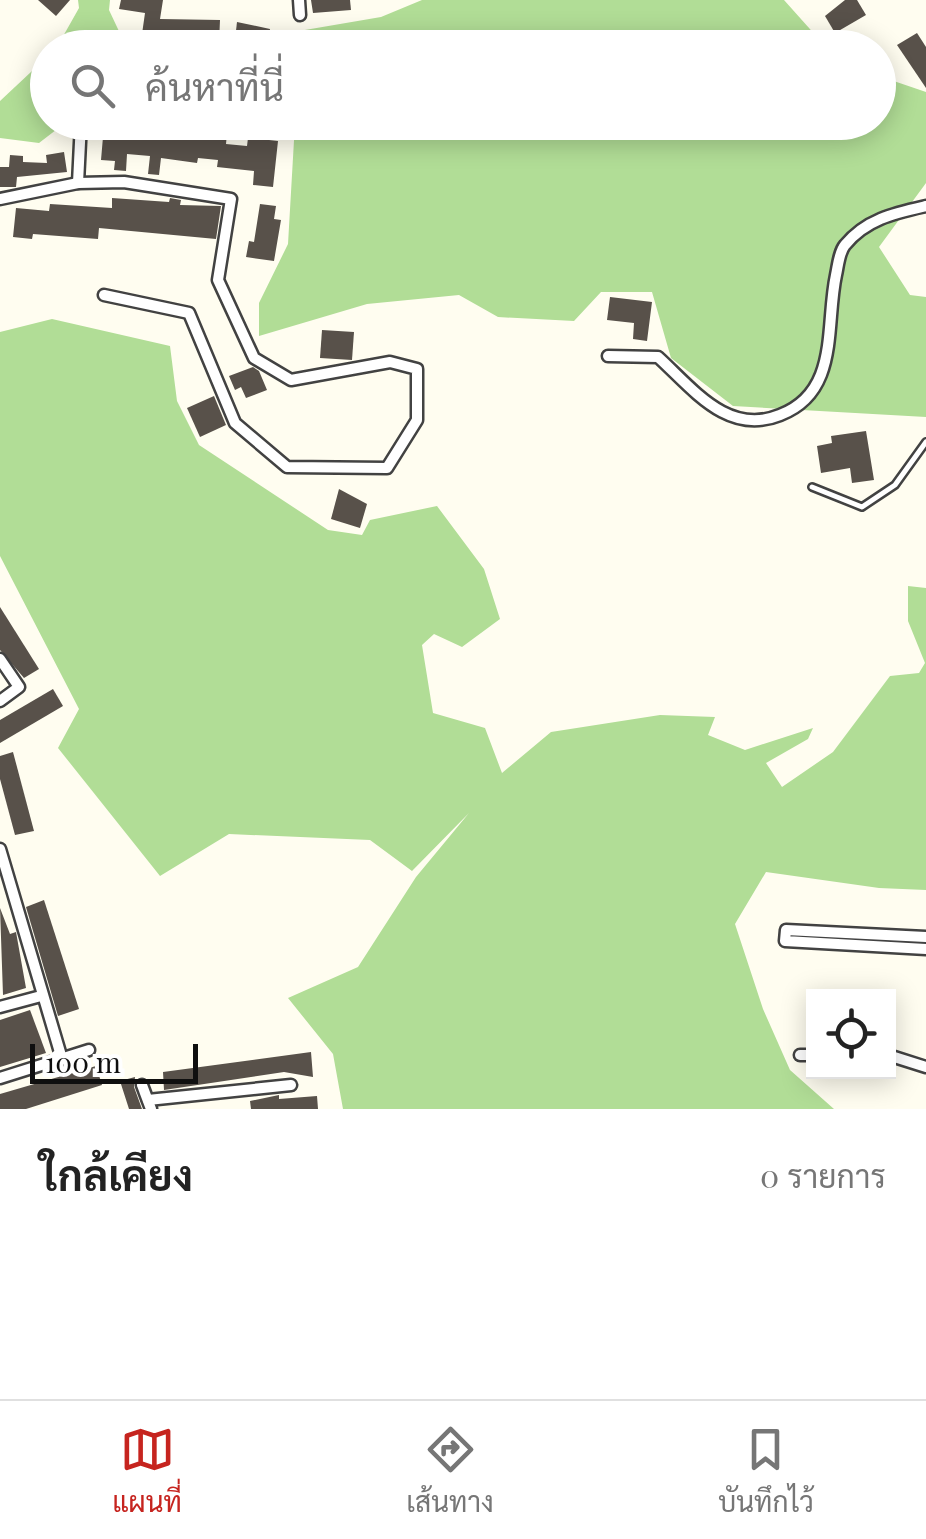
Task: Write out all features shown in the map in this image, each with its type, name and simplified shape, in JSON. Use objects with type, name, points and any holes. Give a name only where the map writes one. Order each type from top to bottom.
[{"type":"street","points":[[300,0],[300,15]]},
{"type":"street","points":[[78,183],[80,140]]},
{"type":"street","points":[[0,199],[78,183],[124,182],[232,199],[218,280],[254,358],[291,380],[390,362],[417,369],[418,420],[387,468],[288,468],[235,423],[188,313],[104,295]]},
{"type":"street","points":[[608,356],[658,357],[724,417],[761,423],[795,409],[826,373],[831,299],[842,247],[881,216],[926,206]]},
{"type":"street","points":[[0,659],[18,687],[0,701]]},
{"type":"street","points":[[0,849],[62,1059]]},
{"type":"street","points":[[926,937],[786,930],[784,941],[926,949]]},
{"type":"street","points":[[0,1007],[41,996]]},
{"type":"street","points":[[0,1078],[89,1050]]},
{"type":"street","points":[[800,1055],[806,1055]]},
{"type":"street","points":[[896,1058],[926,1067]]},
{"type":"street","points":[[142,1084],[150,1105],[291,1085]]},
{"type":"lane","points":[[812,487],[862,507],[895,485],[926,442]]},
{"type":"green space","points":[[78,0],[110,0],[109,10],[118,30],[67,30],[79,8]]},
{"type":"green space","points":[[422,0],[784,0],[811,30],[305,30],[381,17]]},
{"type":"green space","points":[[30,73],[30,140],[43,140],[39,143],[0,138],[0,101]]},
{"type":"green space","points":[[896,82],[926,92],[926,183],[879,247],[910,295],[926,297],[926,417],[733,406],[671,358],[652,292],[601,292],[574,321],[498,317],[459,295],[367,304],[259,336],[259,303],[288,244],[294,140],[896,140]]},
{"type":"green space","points":[[52,319],[170,346],[177,401],[199,445],[328,530],[362,535],[370,520],[437,506],[484,569],[500,619],[462,647],[434,634],[422,645],[433,713],[485,728],[502,773],[551,732],[660,715],[715,717],[708,735],[745,750],[813,728],[808,739],[766,763],[782,787],[833,752],[890,676],[919,673],[925,663],[908,621],[908,586],[926,588],[926,890],[879,888],[766,872],[735,924],[763,1009],[790,1070],[834,1109],[343,1109],[333,1054],[288,998],[358,967],[416,877],[469,813],[412,871],[370,840],[229,834],[160,876],[58,748],[79,709],[0,556],[0,332]]},
{"type":"building","points":[[38,0],[70,0],[56,16]]},
{"type":"building","points":[[121,0],[163,0],[160,19],[220,20],[220,30],[143,30],[145,13],[119,9]]},
{"type":"building","points":[[311,0],[350,0],[351,10],[313,13]]},
{"type":"building","points":[[845,0],[857,0],[866,15],[840,30],[833,30],[825,16]]},
{"type":"building","points":[[237,22],[270,29],[270,30],[236,30]]},
{"type":"building","points":[[917,33],[926,47],[926,88],[897,45]]},
{"type":"building","points":[[103,140],[226,140],[226,144],[247,146],[248,140],[278,141],[273,187],[253,185],[254,171],[217,167],[218,160],[198,158],[197,163],[161,158],[159,175],[148,174],[150,156],[127,154],[126,171],[114,170],[115,161],[101,160]]},
{"type":"building","points":[[64,152],[67,172],[17,177],[16,187],[0,187],[0,167],[9,167],[10,155],[23,156],[23,162],[47,163],[46,155]]},
{"type":"building","points":[[112,198],[169,202],[170,198],[181,200],[180,205],[221,206],[216,239],[99,228],[98,239],[33,234],[32,239],[13,237],[16,208],[49,211],[50,204],[112,208]]},
{"type":"building","points":[[260,204],[276,206],[274,219],[281,220],[274,261],[246,257],[249,241],[254,242]]},
{"type":"building","points":[[610,297],[652,302],[647,341],[633,339],[634,323],[607,320]]},
{"type":"building","points":[[322,330],[354,332],[352,360],[320,358]]},
{"type":"building","points":[[253,367],[259,371],[267,390],[246,398],[241,387],[235,390],[229,376]]},
{"type":"building","points":[[214,396],[226,425],[200,437],[187,408]]},
{"type":"building","points":[[866,431],[874,480],[852,483],[850,468],[821,473],[817,446],[832,443],[831,436]]},
{"type":"building","points":[[339,489],[367,504],[360,528],[331,519]]},
{"type":"building","points":[[0,607],[39,669],[24,678],[0,650]]},
{"type":"building","points":[[53,689],[63,706],[0,743],[0,720]]},
{"type":"building","points":[[13,752],[34,831],[15,835],[0,779],[0,756]]},
{"type":"building","points":[[44,900],[79,1009],[58,1016],[26,907]]},
{"type":"building","points":[[0,908],[10,934],[16,932],[26,988],[3,995]]},
{"type":"building","points":[[30,1010],[46,1053],[0,1067],[0,1020]]},
{"type":"building","points":[[311,1052],[313,1077],[284,1072],[164,1090],[163,1072]]},
{"type":"building","points":[[96,1066],[102,1085],[26,1109],[0,1109],[0,1094]]},
{"type":"building","points":[[135,1077],[134,1087],[142,1109],[129,1109],[120,1081]]},
{"type":"building","points":[[279,1095],[279,1099],[317,1096],[318,1109],[251,1109],[250,1101]]}]
